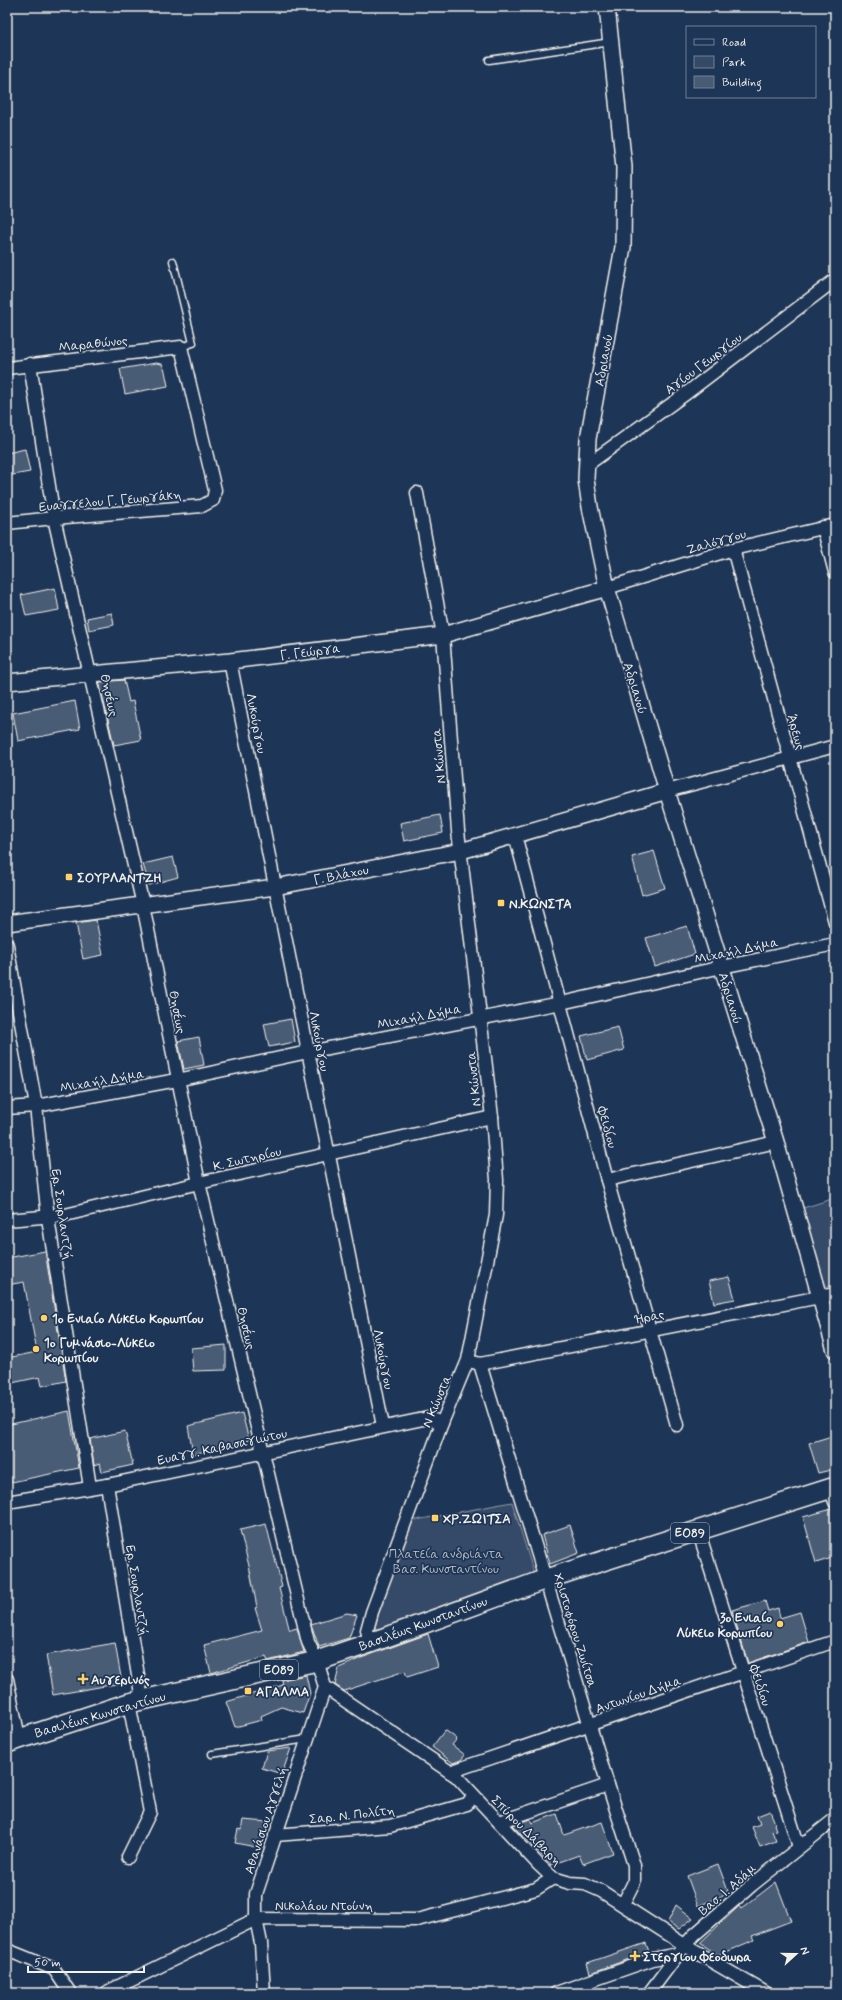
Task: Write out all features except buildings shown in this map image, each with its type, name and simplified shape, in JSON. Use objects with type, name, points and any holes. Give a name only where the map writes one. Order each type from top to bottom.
[{"type":"main road","name":"Βασιλέως Κωνσταντίνου","points":[[13,1740],[136,1701],[317,1661],[546,1579],[698,1530],[833,1492]]},
{"type":"street","name":"Αδριανού","points":[[607,7],[624,166],[624,247],[588,439],[586,479],[590,507],[607,588],[667,792],[776,1142],[835,1350]]},
{"type":"street","name":"Αγίου Γεωργίου","points":[[587,465],[684,395],[835,280]]},
{"type":"street","name":"Μαραθώνος","points":[[7,368],[30,364],[181,347]]},
{"type":"street","name":"Ευαγγελου Γ. Γεωργάκη","points":[[7,524],[54,518],[202,506],[213,500],[215,490],[181,347]]},
{"type":"street","name":"Θησέως","points":[[30,364],[54,518],[143,905],[177,1080],[199,1183],[308,1642],[317,1661]]},
{"type":"street","name":"Ν Κώνστα","points":[[370,1643],[367,1630],[372,1612],[442,1422],[474,1362],[496,1215],[497,1180],[492,1117],[461,851],[443,635],[417,493]]},
{"type":"street","name":"Ζαλόγγου","points":[[607,588],[733,549],[829,526]]},
{"type":"street","points":[[829,526],[835,572]]},
{"type":"street","name":"Άρεως","points":[[733,549],[789,760],[835,922]]},
{"type":"street","name":"Γ. Γεώργα","points":[[7,682],[230,661],[443,635],[607,588]]},
{"type":"street","name":"Λυκούργου","points":[[230,661],[383,1426]]},
{"type":"street","points":[[667,792],[789,760],[835,746]]},
{"type":"street","name":"Γ. Βλάχου","points":[[7,923],[275,887],[461,851],[667,792]]},
{"type":"street","name":"Φειδίου","points":[[515,836],[561,1003],[607,1180],[677,1425]]},
{"type":"street","name":"Μιχαήλ Δήμα","points":[[7,1108],[36,1106],[177,1080],[308,1052],[561,1003],[722,967],[835,944]]},
{"type":"street","name":"Ερ. Σουρλαντζή","points":[[7,945],[36,1106],[48,1218],[90,1487]]},
{"type":"street","name":"Κ. Σωτηρίου","points":[[7,1220],[48,1218],[65,1215],[199,1183],[492,1117]]},
{"type":"street","points":[[607,1180],[776,1142]]},
{"type":"street","name":"Ήρας","points":[[474,1362],[651,1330],[835,1294]]},
{"type":"street","name":"Χριστοφόρου Ζωίτσα","points":[[474,1362],[546,1579],[608,1785],[634,1865],[634,1882],[623,1904]]},
{"type":"street","name":"Ευαγγ. Καβασαγιώτου","points":[[7,1502],[107,1485],[383,1426],[428,1418],[442,1422]]},
{"type":"street","name":"Ερ. Σουρλαντζή","points":[[107,1485],[150,1812],[128,1857]]},
{"type":"street","name":"Φειδίου","points":[[698,1530],[799,1847]]},
{"type":"street","name":"Αντωνίου Δήμα","points":[[450,1772],[835,1641]]},
{"type":"street","points":[[317,1661],[325,1687]]},
{"type":"street","points":[[7,1679],[13,1740]]},
{"type":"street","name":"Αθανάσιου Αγγελή","points":[[264,1993],[260,1943],[256,1919],[256,1894],[325,1687]]},
{"type":"street","name":"Σπύρου Δάβαρη","points":[[325,1687],[456,1776],[553,1878],[590,1886],[623,1904],[681,1950],[766,1993]]},
{"type":"street","points":[[499,1822],[608,1785]]},
{"type":"street","name":"Σαρ. Ν. Πολίτη","points":[[276,1835],[390,1826],[467,1804],[474,1796]]},
{"type":"street","name":"Βασ. Ι. Αδάμ","points":[[649,1993],[681,1950],[746,1890],[835,1819]]},
{"type":"street","name":"Νικολάου Ντούνη","points":[[105,1993],[256,1919],[417,1920],[536,1889],[553,1878]]},
{"type":"street","points":[[7,1950],[54,1969],[70,1993]]},
{"type":"street","points":[[556,1993],[681,1950]]},
{"type":"lane","points":[[489,60],[611,42]]},
{"type":"lane","points":[[173,261],[193,343],[181,347]]},
{"type":"lane","points":[[212,1754],[307,1739]]},
{"type":"green space","points":[[835,1198],[835,1285],[824,1288],[800,1209]]},
{"type":"green space","name":"Πλατεία ανδριάντα Βασ. Κωνσταντίνου","points":[[512,1502],[535,1577],[386,1632],[375,1628],[375,1617],[411,1521]]},
{"type":"place","name":"ΣΟΥΡΛΑΝΤΖΗ","points":[[69,877]]},
{"type":"place","name":"Ν.ΚΩΝΣΤΑ","points":[[501,903]]},
{"type":"place","name":"1ο Ενιαίο Λύκειο Κορωπίου","points":[[44,1318]]},
{"type":"place","name":"1ο Γυμνάσιο-Λύκειο Κορωπίου","points":[[36,1349]]},
{"type":"place","name":"ΧΡ.ΖΩΙΤΣΑ","points":[[435,1518]]},
{"type":"place","name":"3ο Ενιαίο Λύκειο Κορωπίου","points":[[780,1624]]},
{"type":"place","name":"Αυγερινός","points":[[83,1679]]},
{"type":"place","name":"ΑΓΑΛΜΑ","points":[[248,1691]]},
{"type":"place","name":"Στεργιου Φεοδωρα","points":[[635,1956]]}]
